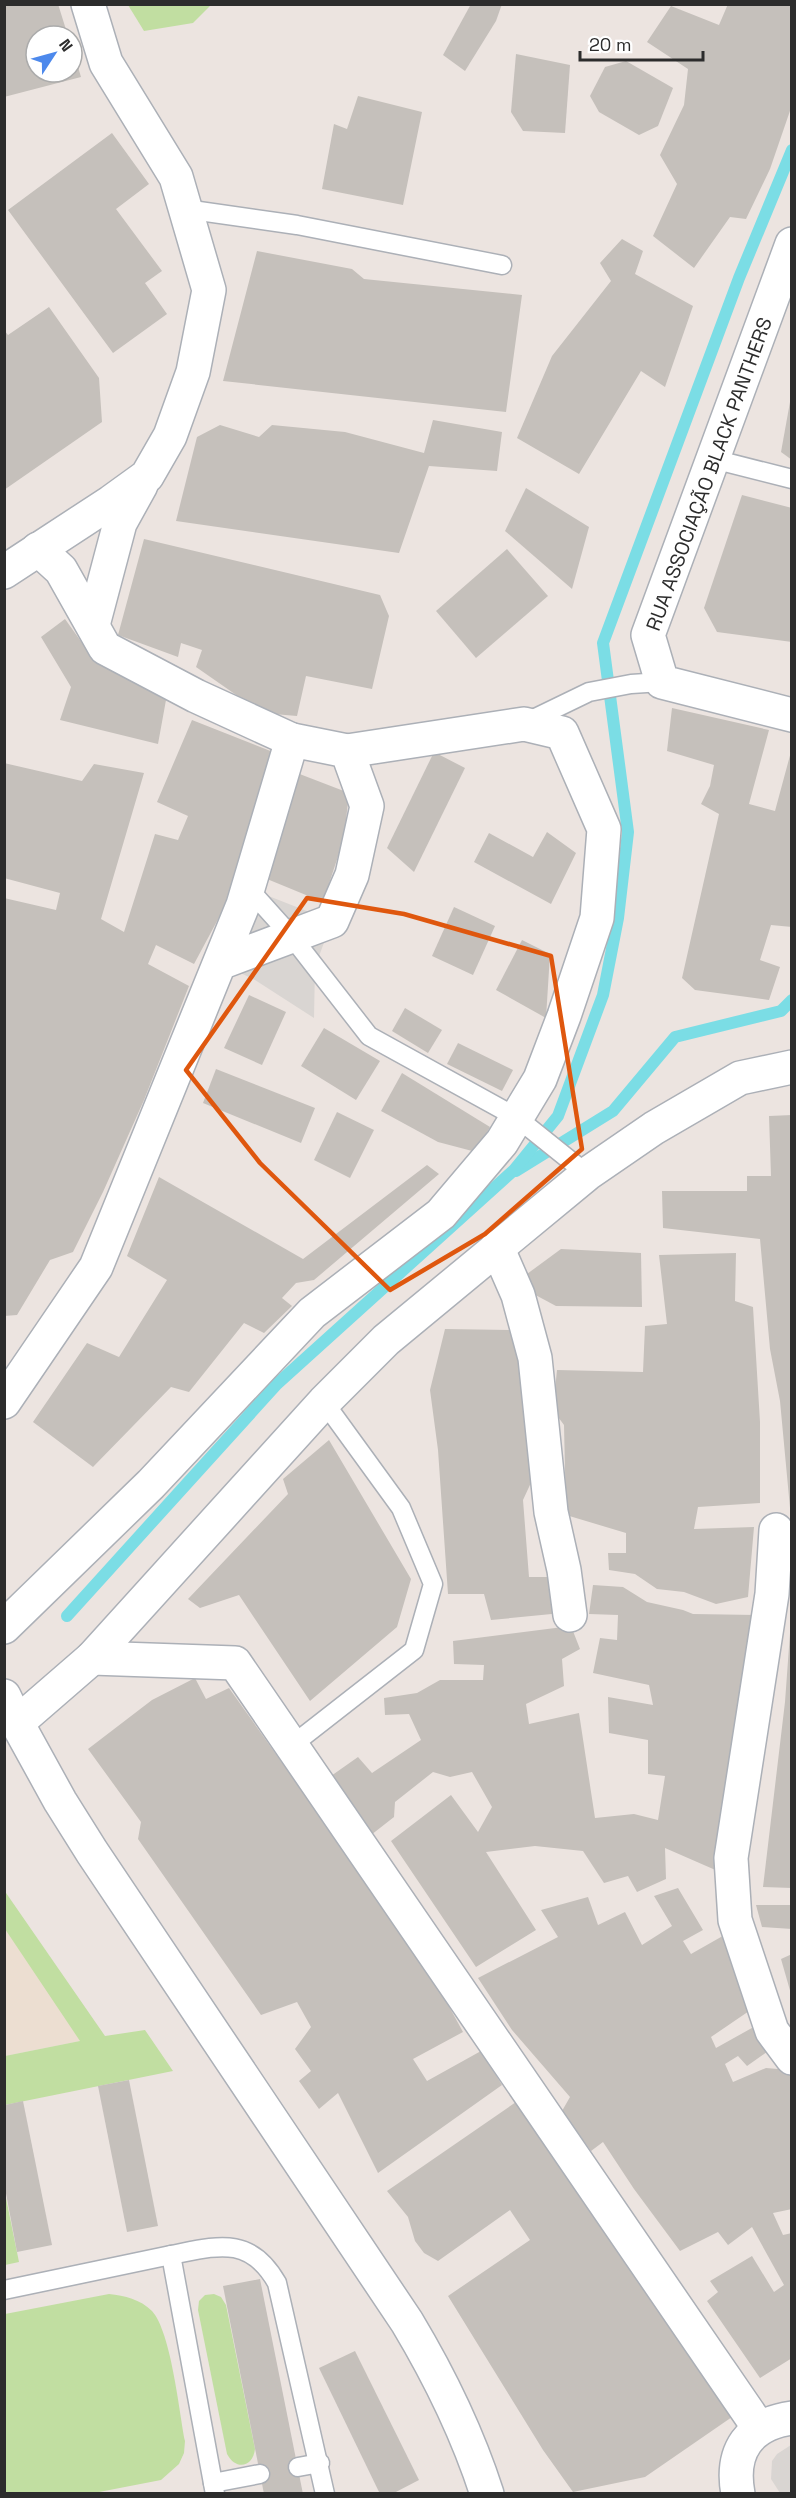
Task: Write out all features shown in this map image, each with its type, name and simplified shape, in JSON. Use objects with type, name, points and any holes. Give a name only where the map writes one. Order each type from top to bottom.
[{"type":"street","points":[[88,4],[106,63],[176,177],[209,290],[193,372],[170,436],[120,523],[93,625]]},
{"type":"street","name":"RUA ASSOCIAÇÃO BLACK PANTHERS","points":[[647,683],[648,635],[792,244]]},
{"type":"street","points":[[4,572],[147,476]]},
{"type":"street","points":[[4,1627],[151,1484],[312,1313],[441,1214],[502,1142],[540,1079],[597,918],[604,829],[562,733],[524,724],[347,751],[292,740],[196,696],[105,648],[61,570],[38,549]]},
{"type":"street","points":[[647,683],[792,715]]},
{"type":"street","points":[[4,1401],[96,1268],[220,963],[248,888],[292,740]]},
{"type":"street","points":[[220,963],[332,921],[352,874],[367,806],[347,751]]},
{"type":"street","points":[[487,2493],[474,2453],[435,2369],[406,2322],[92,1852],[60,1801],[11,1709],[92,1658],[324,1402],[386,1340],[497,1247],[587,1174],[654,1128],[740,1078],[792,1067]]},
{"type":"street","points":[[497,1247],[518,1295],[535,1358],[551,1512],[570,1615]]},
{"type":"street","points":[[776,1530],[772,1594],[731,1858],[735,1920],[772,2031],[792,2058]]},
{"type":"street","points":[[92,1658],[235,1663],[759,2428]]},
{"type":"street","points":[[737,2493],[735,2474],[738,2457],[747,2441],[759,2428],[775,2420],[792,2418]]},
{"type":"lane","points":[[185,209],[297,225],[502,265]]},
{"type":"lane","points":[[713,459],[792,479]]},
{"type":"lane","points":[[524,724],[589,692],[647,683]]},
{"type":"lane","points":[[248,888],[291,937],[369,1036],[516,1117],[587,1174]]},
{"type":"lane","points":[[291,1746],[414,1650],[433,1584],[401,1508],[324,1402]]},
{"type":"lane","points":[[4,2290],[215,2246],[235,2247],[252,2254],[269,2269],[277,2283],[320,2463],[325,2493]]},
{"type":"lane","points":[[171,2255],[214,2488],[260,2474]]},
{"type":"lane","points":[[298,2467],[320,2463]]},
{"type":"highlighted area","points":[[307,898],[404,914],[551,956],[582,1149],[485,1234],[390,1290],[260,1163],[186,1070]]},
{"type":"shaded area","points":[[248,888],[332,921],[315,967],[314,1018],[255,980],[220,963]]},
{"type":"shaded area","points":[[4,1890],[80,2041],[5,2056]]},
{"type":"shaded area","points":[[791,2445],[791,2493],[780,2493],[771,2479],[772,2461],[777,2454]]},
{"type":"green space","points":[[128,5],[211,5],[193,23],[144,31]]},
{"type":"green space","points":[[4,1890],[105,2036],[145,2030],[173,2071],[5,2105],[5,2056],[80,2041],[5,1929]]},
{"type":"green space","points":[[4,2188],[19,2262],[5,2265],[4,2265]]},
{"type":"green space","points":[[109,2294],[137,2301],[152,2311],[159,2321],[169,2353],[185,2441],[184,2453],[179,2464],[161,2480],[94,2493],[5,2493],[5,2314]]},
{"type":"green space","points":[[214,2294],[221,2297],[226,2305],[255,2449],[251,2460],[244,2465],[235,2463],[227,2454],[198,2310],[199,2301],[205,2295]]},
{"type":"building","points":[[4,4],[58,4],[64,24],[24,24],[24,84],[54,84],[4,97]]},
{"type":"building","points":[[471,4],[502,4],[496,21],[465,71],[443,55]]},
{"type":"building","points":[[728,4],[792,4],[792,105],[770,169],[746,219],[730,217],[694,268],[653,236],[677,184],[660,155],[684,105],[688,69],[647,42],[671,6],[719,25]]},
{"type":"building","points":[[516,54],[570,65],[565,133],[523,131],[511,112]]},
{"type":"building","points":[[626,61],[673,88],[658,126],[639,135],[599,112],[590,96],[605,67]]},
{"type":"building","points":[[358,96],[422,112],[403,205],[322,189],[334,124],[347,129]]},
{"type":"building","points":[[112,133],[149,184],[116,209],[162,271],[145,283],[167,314],[113,353],[8,210]]},
{"type":"building","points":[[622,239],[643,251],[635,274],[693,306],[665,387],[641,371],[579,474],[517,438],[552,356],[611,281],[600,263]]},
{"type":"building","points":[[257,251],[352,269],[364,279],[522,295],[506,412],[223,381]]},
{"type":"building","points":[[49,307],[99,378],[102,422],[4,490],[4,330],[8,335]]},
{"type":"building","points":[[790,402],[792,402],[792,460],[781,452]]},
{"type":"building","points":[[433,420],[502,432],[497,471],[429,466],[399,553],[176,521],[197,437],[220,425],[259,437],[272,425],[345,432],[424,453]]},
{"type":"building","points":[[526,488],[589,527],[572,589],[505,531]]},
{"type":"building","points":[[742,495],[792,508],[792,642],[717,632],[704,608]]},
{"type":"building","points":[[144,539],[380,595],[389,616],[372,689],[306,676],[297,716],[262,713],[196,667],[202,650],[181,643],[178,657],[118,635]]},
{"type":"building","points":[[507,549],[548,596],[476,658],[436,611]]},
{"type":"building","points":[[65,619],[95,661],[166,700],[158,744],[60,720],[71,687],[41,637]]},
{"type":"building","points":[[672,708],[769,730],[749,804],[775,811],[792,748],[792,927],[771,925],[760,960],[780,967],[769,1000],[695,990],[682,978],[719,814],[701,804],[710,786],[714,765],[667,751]]},
{"type":"building","points":[[192,720],[273,752],[223,910],[194,964],[156,945],[148,964],[189,986],[144,1100],[103,1192],[73,1252],[50,1260],[17,1315],[4,1316],[4,898],[56,910],[60,893],[4,878],[4,763],[82,781],[94,764],[144,773],[101,919],[124,932],[155,834],[178,840],[188,816],[157,802]]},
{"type":"building","points":[[434,752],[465,768],[414,872],[387,848]]},
{"type":"building","points":[[297,773],[349,793],[344,838],[323,902],[267,879]]},
{"type":"building","points":[[547,832],[576,853],[551,904],[474,862],[489,833],[533,857]]},
{"type":"building","points":[[454,907],[495,926],[473,975],[432,956]]},
{"type":"building","points":[[522,940],[550,954],[546,1018],[496,990]]},
{"type":"building","points":[[249,995],[286,1012],[262,1065],[224,1048]]},
{"type":"building","points":[[405,1008],[442,1030],[428,1053],[392,1031]]},
{"type":"building","points":[[324,1028],[380,1061],[356,1100],[301,1066]]},
{"type":"building","points":[[458,1043],[513,1070],[502,1091],[447,1064]]},
{"type":"building","points":[[216,1069],[315,1108],[301,1143],[203,1103]]},
{"type":"building","points":[[402,1073],[490,1127],[476,1152],[438,1142],[381,1111]]},
{"type":"building","points":[[337,1112],[374,1130],[350,1178],[314,1160]]},
{"type":"building","points":[[792,1115],[792,1508],[790,1508],[780,1401],[770,1349],[760,1239],[663,1228],[662,1191],[747,1191],[747,1176],[771,1176],[769,1116]]},
{"type":"building","points":[[427,1165],[439,1174],[314,1280],[296,1283],[282,1298],[292,1306],[264,1333],[244,1323],[189,1392],[171,1387],[93,1467],[33,1422],[87,1343],[119,1357],[167,1280],[127,1256],[159,1177],[303,1259]]},
{"type":"building","points":[[561,1249],[641,1253],[642,1307],[556,1306],[528,1291],[527,1274]]},
{"type":"building","points":[[736,1253],[735,1301],[753,1307],[760,1422],[760,1503],[698,1507],[694,1529],[754,1527],[748,1597],[716,1604],[684,1592],[657,1589],[635,1574],[609,1570],[608,1553],[626,1553],[626,1533],[566,1515],[564,1425],[553,1410],[557,1370],[643,1372],[645,1326],[667,1324],[659,1255]]},
{"type":"building","points":[[445,1329],[519,1330],[535,1474],[523,1500],[529,1577],[559,1577],[562,1613],[491,1620],[484,1594],[448,1594],[438,1450],[430,1390]]},
{"type":"building","points":[[329,1440],[411,1579],[397,1627],[310,1701],[239,1595],[200,1608],[188,1599],[288,1494],[283,1479]]},
{"type":"building","points":[[593,1585],[623,1587],[647,1602],[693,1614],[756,1615],[720,1872],[665,1848],[666,1879],[637,1892],[628,1876],[604,1883],[583,1851],[535,1846],[486,1852],[536,1930],[476,1967],[391,1841],[451,1795],[478,1832],[492,1807],[472,1772],[450,1777],[433,1772],[395,1802],[394,1817],[371,1835],[331,1776],[358,1757],[372,1773],[421,1740],[409,1714],[385,1715],[384,1698],[417,1693],[440,1680],[483,1680],[484,1665],[454,1664],[453,1641],[571,1626],[580,1649],[562,1659],[564,1686],[526,1704],[529,1724],[579,1713],[595,1818],[634,1814],[658,1820],[665,1776],[648,1774],[648,1740],[609,1733],[608,1697],[653,1705],[649,1685],[593,1673],[600,1638],[617,1640],[618,1615],[589,1614]]},
{"type":"building","points":[[790,1633],[792,1633],[792,1888],[763,1887],[785,1702]]},
{"type":"building","points":[[195,1678],[206,1699],[229,1688],[429,1970],[463,2032],[413,2059],[427,2081],[481,2051],[502,2085],[378,2173],[338,2093],[319,2109],[299,2081],[311,2071],[295,2049],[311,2027],[297,2002],[261,2015],[138,1839],[141,1822],[88,1749],[152,1700]]},
{"type":"building","points":[[678,1888],[703,1930],[683,1941],[691,1954],[728,1933],[755,2007],[711,2037],[716,2048],[759,2024],[771,2049],[747,2066],[738,2056],[725,2064],[733,2082],[766,2068],[790,2070],[792,2074],[792,2209],[773,2213],[783,2235],[792,2233],[792,2358],[760,2378],[707,2301],[718,2292],[710,2281],[752,2256],[774,2292],[784,2285],[752,2227],[728,2245],[718,2232],[680,2251],[603,2142],[591,2151],[562,2111],[570,2097],[512,2030],[478,1978],[558,1937],[541,1910],[588,1897],[598,1925],[625,1912],[642,1945],[672,1926],[654,1896]]},
{"type":"building","points":[[756,1905],[792,1905],[792,1929],[762,1927]]},
{"type":"building","points":[[792,1954],[792,1994],[791,1994],[781,1959]]},
{"type":"building","points":[[129,2080],[158,2226],[127,2232],[98,2086]]},
{"type":"building","points":[[23,2101],[52,2245],[17,2252],[5,2188],[5,2105]]},
{"type":"building","points":[[516,2102],[732,2417],[645,2477],[573,2492],[543,2450],[448,2296],[530,2240],[510,2210],[438,2261],[424,2253],[415,2241],[408,2217],[387,2191]]},
{"type":"building","points":[[260,2279],[303,2494],[264,2494],[223,2286]]},
{"type":"building","points":[[355,2351],[419,2480],[392,2494],[380,2494],[319,2368]]},
{"type":"waterway","points":[[67,1616],[277,1384],[514,1170],[558,1116],[603,995],[618,918],[628,832],[603,643],[739,278],[792,150]]},
{"type":"waterway","points":[[516,1171],[613,1111],[675,1037],[781,1011],[792,1000]]}]
